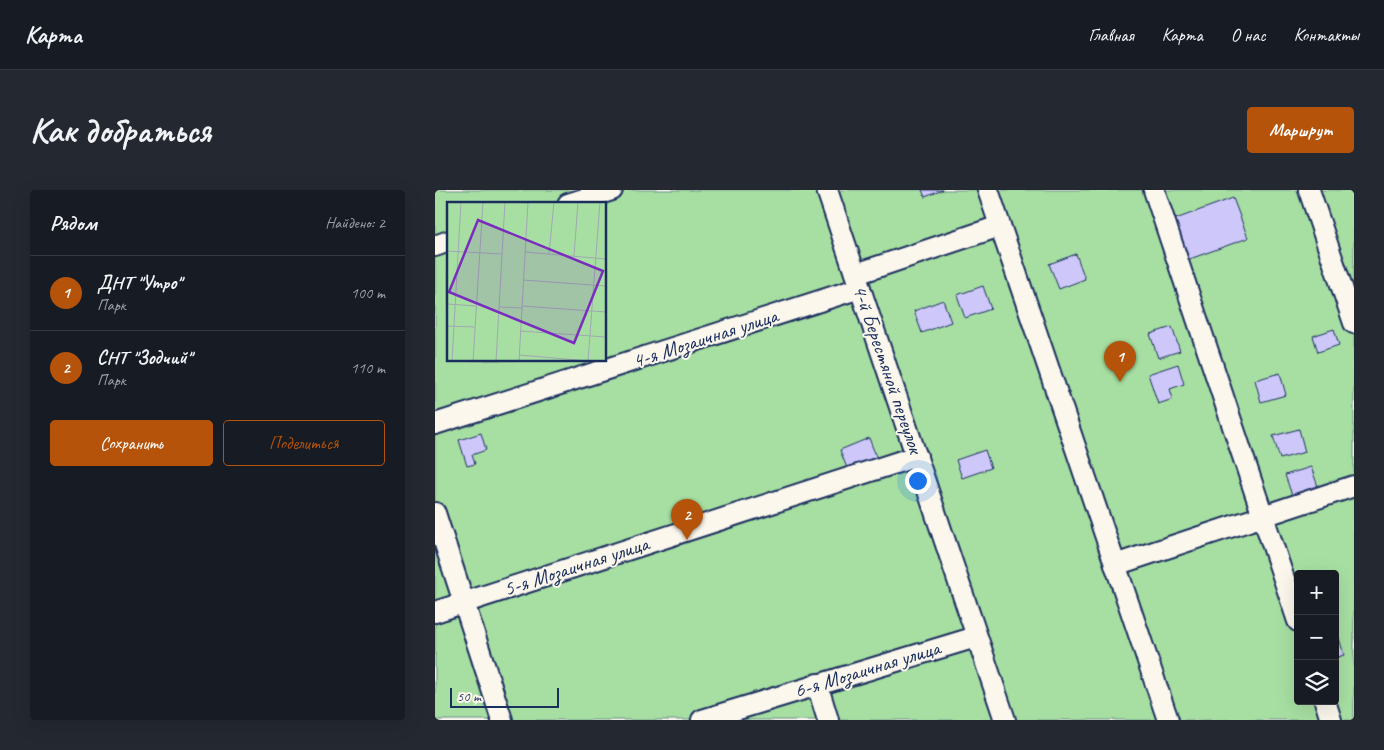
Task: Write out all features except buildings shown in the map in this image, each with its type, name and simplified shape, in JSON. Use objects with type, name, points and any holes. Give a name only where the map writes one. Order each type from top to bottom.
[{"type":"lane","points":[[574,202],[612,190]]},
{"type":"lane","name":"4-й Берестяной переулок","points":[[827,190],[1005,720]]},
{"type":"lane","points":[[988,190],[1167,720]]},
{"type":"lane","points":[[1154,190],[1296,615]]},
{"type":"lane","points":[[1309,190],[1354,323]]},
{"type":"lane","name":"4-я Мозаичная улица","points":[[435,424],[858,281],[1000,226]]},
{"type":"lane","points":[[435,246],[447,242]]},
{"type":"lane","name":"5-я Мозаичная улица","points":[[435,612],[917,456]]},
{"type":"lane","points":[[1115,565],[1354,486]]},
{"type":"lane","points":[[435,514],[502,720]]},
{"type":"lane","name":"6-я Мозаичная улица","points":[[702,720],[976,637]]},
{"type":"lane","points":[[817,684],[829,720]]},
{"type":"lane","points":[[1326,705],[1331,720]]},
{"type":"green space","points":[[435,190],[1354,190],[1354,720],[435,720]]},
{"type":"place","name":"ДНТ \"Утро\"","points":[[1120,382]]},
{"type":"place","name":"СНТ \"Зодчий\"","points":[[687,540]]}]
